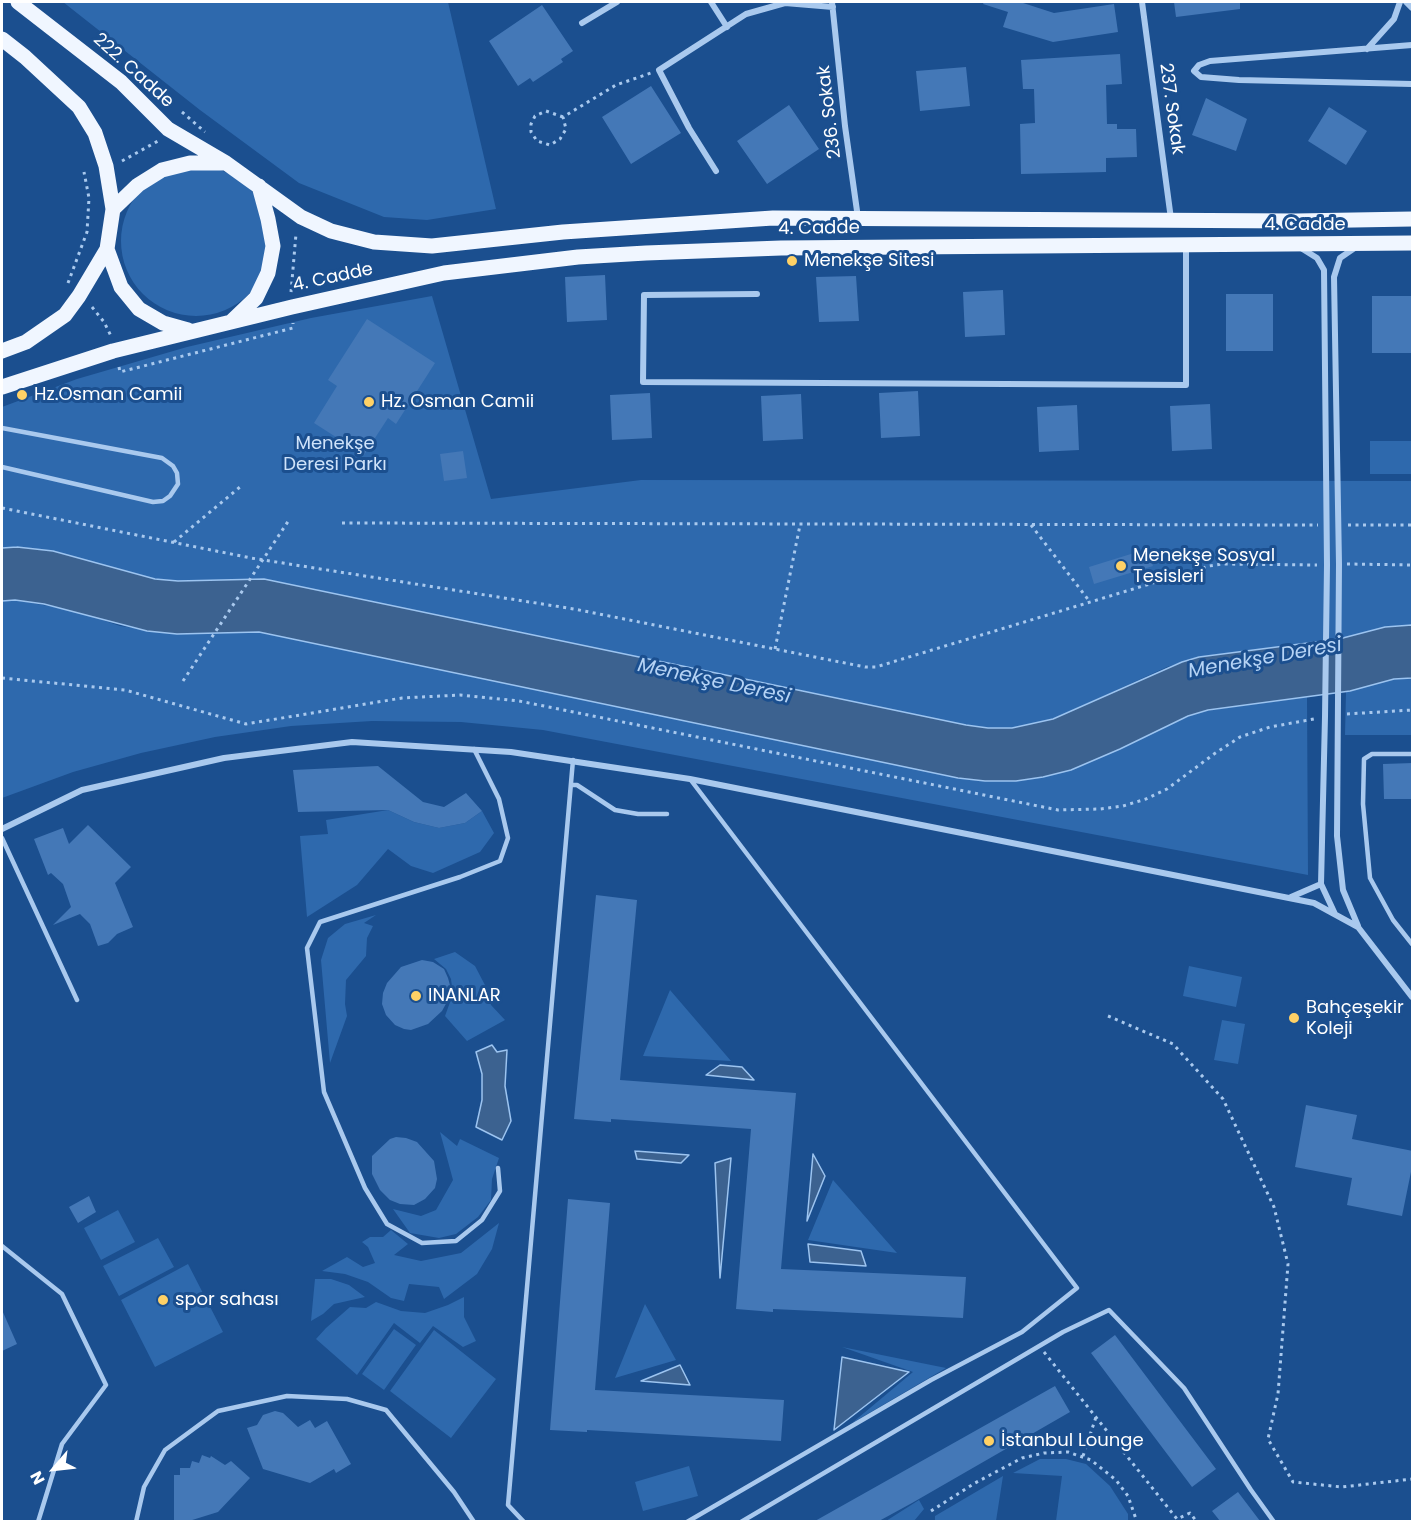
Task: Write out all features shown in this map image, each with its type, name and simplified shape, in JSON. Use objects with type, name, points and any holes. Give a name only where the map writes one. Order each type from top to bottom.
[{"type":"main road","name":"222. Cadde","points":[[18,2],[121,82],[168,129],[226,164]]},
{"type":"main road","points":[[2,39],[79,107],[95,133],[106,166],[113,208],[107,249],[65,315],[26,342],[2,351]]},
{"type":"main road","points":[[2,387],[89,357],[232,321],[256,298],[268,273],[273,246],[268,219],[259,186],[226,164],[190,163],[162,170],[138,185],[113,208]]},
{"type":"main road","name":"4. Cadde","points":[[259,186],[301,217],[331,231],[374,242],[432,246],[563,232],[762,219],[1413,219]]},
{"type":"main road","name":"4. Cadde","points":[[232,321],[444,273],[578,257],[781,248],[1413,243]]},
{"type":"main road","points":[[107,249],[121,287],[139,309],[163,323],[190,330]]},
{"type":"street","points":[[582,23],[617,2]]},
{"type":"street","points":[[711,2],[727,27]]},
{"type":"street","name":"237. Sokak","points":[[1142,2],[1171,220]]},
{"type":"street","points":[[1366,50],[1394,19],[1400,2]]},
{"type":"street","points":[[1406,2],[1413,8]]},
{"type":"street","points":[[716,171],[689,128],[659,70],[746,14],[785,3],[833,4]]},
{"type":"street","name":"236. Sokak","points":[[833,4],[845,126],[858,218]]},
{"type":"street","points":[[1413,45],[1210,61],[1199,65],[1194,71],[1201,76],[1239,80],[1413,84]]},
{"type":"street","points":[[757,294],[644,295],[643,382],[1186,385],[1186,244]]},
{"type":"street","points":[[1296,245],[1317,258],[1324,270],[1327,565],[1321,884],[1335,914]]},
{"type":"street","points":[[1359,245],[1340,258],[1334,278],[1339,564],[1337,836],[1343,890],[1358,927],[1413,998]]},
{"type":"street","points":[[2,829],[82,790],[224,758],[352,742],[474,749],[573,760],[690,779],[1290,898],[1314,903],[1358,927]]},
{"type":"street","points":[[1290,898],[1321,884]]},
{"type":"lane","points":[[2,428],[162,458],[173,466],[177,473],[178,484],[171,496],[163,501],[153,502],[2,467]]},
{"type":"lane","points":[[474,749],[499,798],[508,838],[500,861],[460,877],[320,922],[307,948],[324,1092],[365,1188],[387,1224],[422,1243],[456,1241],[482,1220],[500,1191],[498,1168]]},
{"type":"lane","points":[[1413,754],[1372,754],[1365,759],[1363,804],[1370,878],[1393,920],[1413,944]]},
{"type":"lane","points":[[524,1521],[508,1505],[573,760]]},
{"type":"lane","points":[[687,1521],[932,1380],[1022,1332],[1077,1288],[690,779]]},
{"type":"lane","points":[[570,785],[577,785],[615,810],[638,814],[667,814]]},
{"type":"lane","points":[[2,838],[77,1000]]},
{"type":"lane","points":[[2,1246],[62,1294],[106,1385],[62,1444],[38,1521]]},
{"type":"lane","points":[[741,1521],[1063,1332],[1109,1310],[1184,1388],[1274,1521]]},
{"type":"lane","points":[[136,1521],[144,1487],[165,1450],[218,1411],[288,1396],[347,1399],[386,1410],[454,1492],[474,1521]]},
{"type":"path","points":[[563,117],[616,85],[659,70]]},
{"type":"path","points":[[546,111],[563,117],[566,129],[560,139],[550,145],[537,141],[531,132],[531,124],[535,116],[546,111]]},
{"type":"path","points":[[122,161],[158,141]]},
{"type":"path","points":[[67,285],[87,232],[89,198],[84,172]]},
{"type":"path","points":[[291,292],[296,234]]},
{"type":"path","points":[[92,307],[104,322],[112,338]]},
{"type":"path","points":[[119,367],[120,372],[293,328],[293,323]]},
{"type":"path","points":[[174,542],[240,487]]},
{"type":"path","points":[[2,508],[259,559],[574,609],[865,667],[876,667],[1209,566],[1222,564],[1327,565]]},
{"type":"path","points":[[183,681],[289,520]]},
{"type":"path","points":[[342,523],[1327,525]]},
{"type":"path","points":[[775,649],[800,524]]},
{"type":"path","points":[[1030,524],[1090,602]]},
{"type":"path","points":[[1338,525],[1413,525]]},
{"type":"path","points":[[1339,564],[1413,565]]},
{"type":"path","points":[[2,678],[125,690],[246,724],[402,698],[460,695],[519,701],[1038,807],[1077,810],[1123,806],[1146,799],[1167,789],[1240,737],[1270,727],[1308,722],[1318,718]]},
{"type":"path","points":[[1346,714],[1413,710]]},
{"type":"path","points":[[1108,1016],[1173,1044],[1223,1099],[1274,1207],[1288,1264],[1278,1394],[1268,1439],[1293,1482],[1342,1487],[1413,1479]]},
{"type":"path","points":[[1039,1346],[1178,1519],[1190,1513],[1197,1521]]},
{"type":"path","points":[[1083,1456],[1096,1417]]},
{"type":"path","points":[[931,1511],[975,1483],[1022,1458],[1044,1453],[1068,1452],[1091,1460],[1116,1480],[1128,1496],[1137,1521]]},
{"type":"green space","points":[[63,2],[448,2],[496,209],[427,220],[384,217],[299,183],[200,110]]},
{"type":"green space","points":[[196,166],[211,167],[225,172],[249,188],[265,212],[270,226],[270,256],[265,270],[249,294],[225,310],[211,315],[196,316],[181,315],[167,310],[143,294],[127,270],[122,256],[121,241],[122,226],[127,212],[143,188],[167,172],[181,167]]},
{"type":"green space","name":"Menekşe Deresi Parkı","points":[[432,296],[491,499],[641,480],[1412,481],[1412,625],[1385,627],[1339,639],[1198,657],[1167,667],[1053,719],[1012,728],[988,728],[264,579],[178,581],[155,579],[53,551],[17,547],[2,548],[2,407],[77,379],[187,347],[311,318]]},
{"type":"green space","points":[[1370,441],[1412,441],[1412,474],[1370,474]]},
{"type":"green space","points":[[15,600],[76,611],[120,626],[177,634],[259,632],[958,778],[985,781],[1016,781],[1071,770],[1198,712],[1307,697],[1308,875],[543,730],[461,722],[372,721],[291,726],[215,737],[141,753],[73,772],[2,798],[2,601]]},
{"type":"green space","points":[[1412,678],[1412,735],[1345,735],[1346,692],[1394,679]]},
{"type":"green space","points":[[388,810],[414,822],[439,828],[465,823],[482,811],[494,833],[480,852],[433,873],[411,866],[388,849],[357,885],[307,917],[300,836],[328,834],[326,820]]},
{"type":"green space","points":[[376,915],[364,923],[373,926],[367,938],[366,956],[346,980],[347,1016],[330,1063],[321,960],[328,938],[345,924]]},
{"type":"green space","points":[[455,952],[475,966],[486,987],[491,1005],[505,1020],[467,1041],[445,1016],[453,994],[451,979],[446,969],[434,959]]},
{"type":"green space","points":[[1189,966],[1242,977],[1236,1007],[1183,996]]},
{"type":"green space","points":[[670,990],[731,1061],[643,1056]]},
{"type":"green space","points":[[1222,1020],[1245,1024],[1238,1064],[1214,1060]]},
{"type":"green space","points":[[440,1132],[457,1146],[460,1139],[499,1158],[492,1179],[491,1200],[478,1217],[456,1234],[439,1238],[410,1233],[393,1209],[421,1216],[436,1210],[453,1180]]},
{"type":"green space","points":[[833,1180],[897,1253],[808,1240]]},
{"type":"green space","points":[[118,1210],[135,1242],[101,1260],[84,1228]]},
{"type":"green space","points":[[499,1223],[492,1249],[477,1274],[444,1299],[439,1287],[409,1284],[404,1301],[391,1298],[368,1282],[345,1274],[322,1271],[347,1257],[363,1267],[375,1263],[368,1247],[362,1242],[370,1237],[383,1237],[391,1230],[408,1244],[394,1255],[421,1261],[461,1253]]},
{"type":"green space","name":"spor sahası","points":[[158,1238],[174,1267],[119,1296],[103,1266]]},
{"type":"green space","points":[[188,1264],[223,1332],[155,1367],[121,1300]]},
{"type":"green space","points":[[315,1279],[331,1279],[349,1285],[365,1297],[334,1304],[311,1321]]},
{"type":"green space","points":[[464,1297],[464,1317],[476,1341],[463,1347],[433,1326],[420,1343],[394,1323],[357,1375],[316,1339],[350,1307],[366,1308],[376,1302],[401,1311],[425,1313]]},
{"type":"green space","points":[[645,1304],[676,1360],[615,1378]]},
{"type":"green space","points":[[394,1329],[416,1345],[384,1390],[362,1374]]},
{"type":"green space","points":[[434,1330],[496,1379],[451,1438],[390,1391]]},
{"type":"green space","points":[[842,1347],[946,1368],[852,1423],[913,1372]]},
{"type":"green space","points":[[1040,1459],[1066,1459],[1086,1464],[1110,1486],[1128,1514],[1128,1521],[1056,1521],[1062,1476],[1013,1473]]},
{"type":"green space","points":[[689,1466],[698,1496],[643,1511],[635,1482]]},
{"type":"green space","points":[[1003,1476],[996,1521],[935,1521],[935,1516]]},
{"type":"green space","points":[[919,1500],[924,1509],[914,1521],[886,1521]]},
{"type":"water","name":"Menekşe Deresi","points":[[17,547],[53,551],[155,579],[178,581],[264,579],[988,728],[1012,728],[1053,719],[1182,662],[1199,657],[1339,639],[1385,627],[1412,625],[1412,678],[1394,679],[1350,691],[1208,710],[1188,716],[1071,770],[1016,781],[985,781],[958,778],[259,632],[177,634],[147,631],[44,604],[15,600],[2,601],[2,548]]},
{"type":"water","points":[[492,1045],[497,1052],[507,1050],[505,1086],[511,1121],[502,1140],[476,1127],[482,1100],[482,1074],[476,1052]]},
{"type":"water","points":[[720,1065],[742,1067],[754,1080],[706,1075]]},
{"type":"water","points":[[635,1151],[689,1155],[681,1163],[637,1159]]},
{"type":"water","points":[[813,1154],[825,1176],[807,1221]]},
{"type":"water","points":[[731,1158],[720,1278],[715,1163]]},
{"type":"water","points":[[808,1244],[861,1251],[866,1266],[810,1262]]},
{"type":"water","points":[[842,1357],[909,1372],[834,1430]]},
{"type":"water","points":[[680,1365],[690,1385],[641,1381]]},
{"type":"building","points":[[984,2],[1020,2],[1054,13],[1114,4],[1118,32],[1053,42],[1003,27],[1008,12],[983,4]]},
{"type":"building","points":[[1174,2],[1240,2],[1240,9],[1176,17]]},
{"type":"building","points":[[542,5],[573,51],[561,59],[563,62],[533,82],[530,78],[518,86],[489,41]]},
{"type":"building","points":[[1120,54],[1122,84],[1106,85],[1107,124],[1117,124],[1117,129],[1136,129],[1137,157],[1106,158],[1106,172],[1021,174],[1020,124],[1035,123],[1034,89],[1023,89],[1021,60]]},
{"type":"building","points":[[966,67],[970,106],[920,111],[916,71]]},
{"type":"building","points":[[651,86],[681,133],[631,164],[602,117]]},
{"type":"building","points":[[1206,98],[1247,119],[1236,151],[1192,135]]},
{"type":"building","points":[[789,105],[819,149],[767,184],[737,141]]},
{"type":"building","points":[[1329,107],[1367,131],[1346,165],[1308,141]]},
{"type":"building","points":[[605,275],[607,320],[567,322],[565,277]]},
{"type":"building","points":[[856,276],[859,321],[819,322],[816,277]]},
{"type":"building","points":[[1003,290],[1005,335],[965,337],[963,292]]},
{"type":"building","points":[[1226,294],[1273,294],[1273,351],[1226,351]]},
{"type":"building","points":[[1372,296],[1413,296],[1413,353],[1372,353]]},
{"type":"building","name":"Hz. Osman Camii","points":[[367,319],[435,363],[396,424],[388,418],[364,455],[314,423],[337,386],[328,380]]},
{"type":"building","points":[[918,391],[920,436],[881,438],[879,393]]},
{"type":"building","points":[[650,393],[652,438],[612,440],[610,395]]},
{"type":"building","points":[[801,394],[803,439],[763,441],[761,396]]},
{"type":"building","points":[[1210,404],[1212,449],[1172,451],[1170,406]]},
{"type":"building","points":[[1077,405],[1079,450],[1039,452],[1037,407]]},
{"type":"building","points":[[463,451],[467,478],[444,481],[440,454]]},
{"type":"building","name":"Menekşe Sosyal Tesisleri","points":[[1147,549],[1153,566],[1094,584],[1089,567]]},
{"type":"building","points":[[1413,763],[1413,799],[1384,799],[1383,764]]},
{"type":"building","points":[[378,766],[423,802],[444,807],[466,793],[482,811],[465,823],[439,828],[414,822],[388,810],[298,812],[293,770]]},
{"type":"building","points":[[88,825],[131,867],[115,883],[133,927],[117,934],[108,943],[98,946],[90,924],[80,914],[53,925],[71,907],[63,884],[51,873],[48,875],[34,839],[63,828],[69,844]]},
{"type":"building","points":[[596,895],[637,900],[620,1080],[796,1093],[781,1269],[966,1277],[963,1318],[736,1309],[751,1129],[611,1119],[611,1122],[574,1119]]},
{"type":"building","name":"INANLAR","points":[[422,960],[433,962],[444,969],[451,989],[442,1011],[428,1024],[411,1030],[404,1029],[395,1025],[386,1015],[382,1004],[383,993],[387,983],[401,967]]},
{"type":"building","points":[[1306,1105],[1357,1115],[1352,1139],[1413,1151],[1413,1162],[1402,1216],[1347,1205],[1352,1178],[1295,1167]]},
{"type":"building","points":[[396,1137],[417,1142],[434,1161],[437,1179],[435,1188],[425,1199],[414,1205],[400,1204],[390,1200],[380,1190],[372,1174],[372,1156],[390,1139]]},
{"type":"building","points":[[89,1196],[96,1212],[78,1223],[69,1207]]},
{"type":"building","points":[[568,1199],[610,1203],[595,1390],[784,1400],[781,1441],[550,1430]]},
{"type":"building","points":[[2,1310],[17,1344],[2,1351]]},
{"type":"building","name":"İstanbul Lounge","points":[[1115,1335],[1216,1469],[1192,1487],[1091,1353]]},
{"type":"building","name":"İstanbul Lounge","points":[[1055,1386],[1070,1412],[912,1503],[879,1521],[815,1521]]},
{"type":"building","points":[[275,1411],[283,1413],[298,1427],[310,1420],[315,1428],[327,1421],[351,1464],[336,1473],[334,1469],[310,1483],[263,1469],[247,1428],[257,1425],[263,1415]]},
{"type":"building","points":[[202,1455],[210,1458],[211,1456],[225,1465],[231,1461],[250,1478],[218,1512],[189,1521],[174,1521],[174,1475],[180,1475],[180,1468],[190,1468],[192,1461],[199,1463]]},
{"type":"building","points":[[1238,1492],[1260,1521],[1220,1521],[1212,1511]]},
{"type":"place","name":"Menekşe Sitesi","points":[[792,261]]},
{"type":"place","name":"Hz.Osman Camii","points":[[22,395]]},
{"type":"place","name":"Hz. Osman Camii","points":[[369,402]]},
{"type":"place","name":"Menekşe Sosyal Tesisleri","points":[[1121,566]]},
{"type":"place","name":"INANLAR","points":[[416,996]]},
{"type":"place","name":"Bahçeşekir Koleji","points":[[1294,1018]]},
{"type":"place","name":"spor sahası","points":[[163,1300]]},
{"type":"place","name":"İstanbul Lounge","points":[[989,1441]]}]
